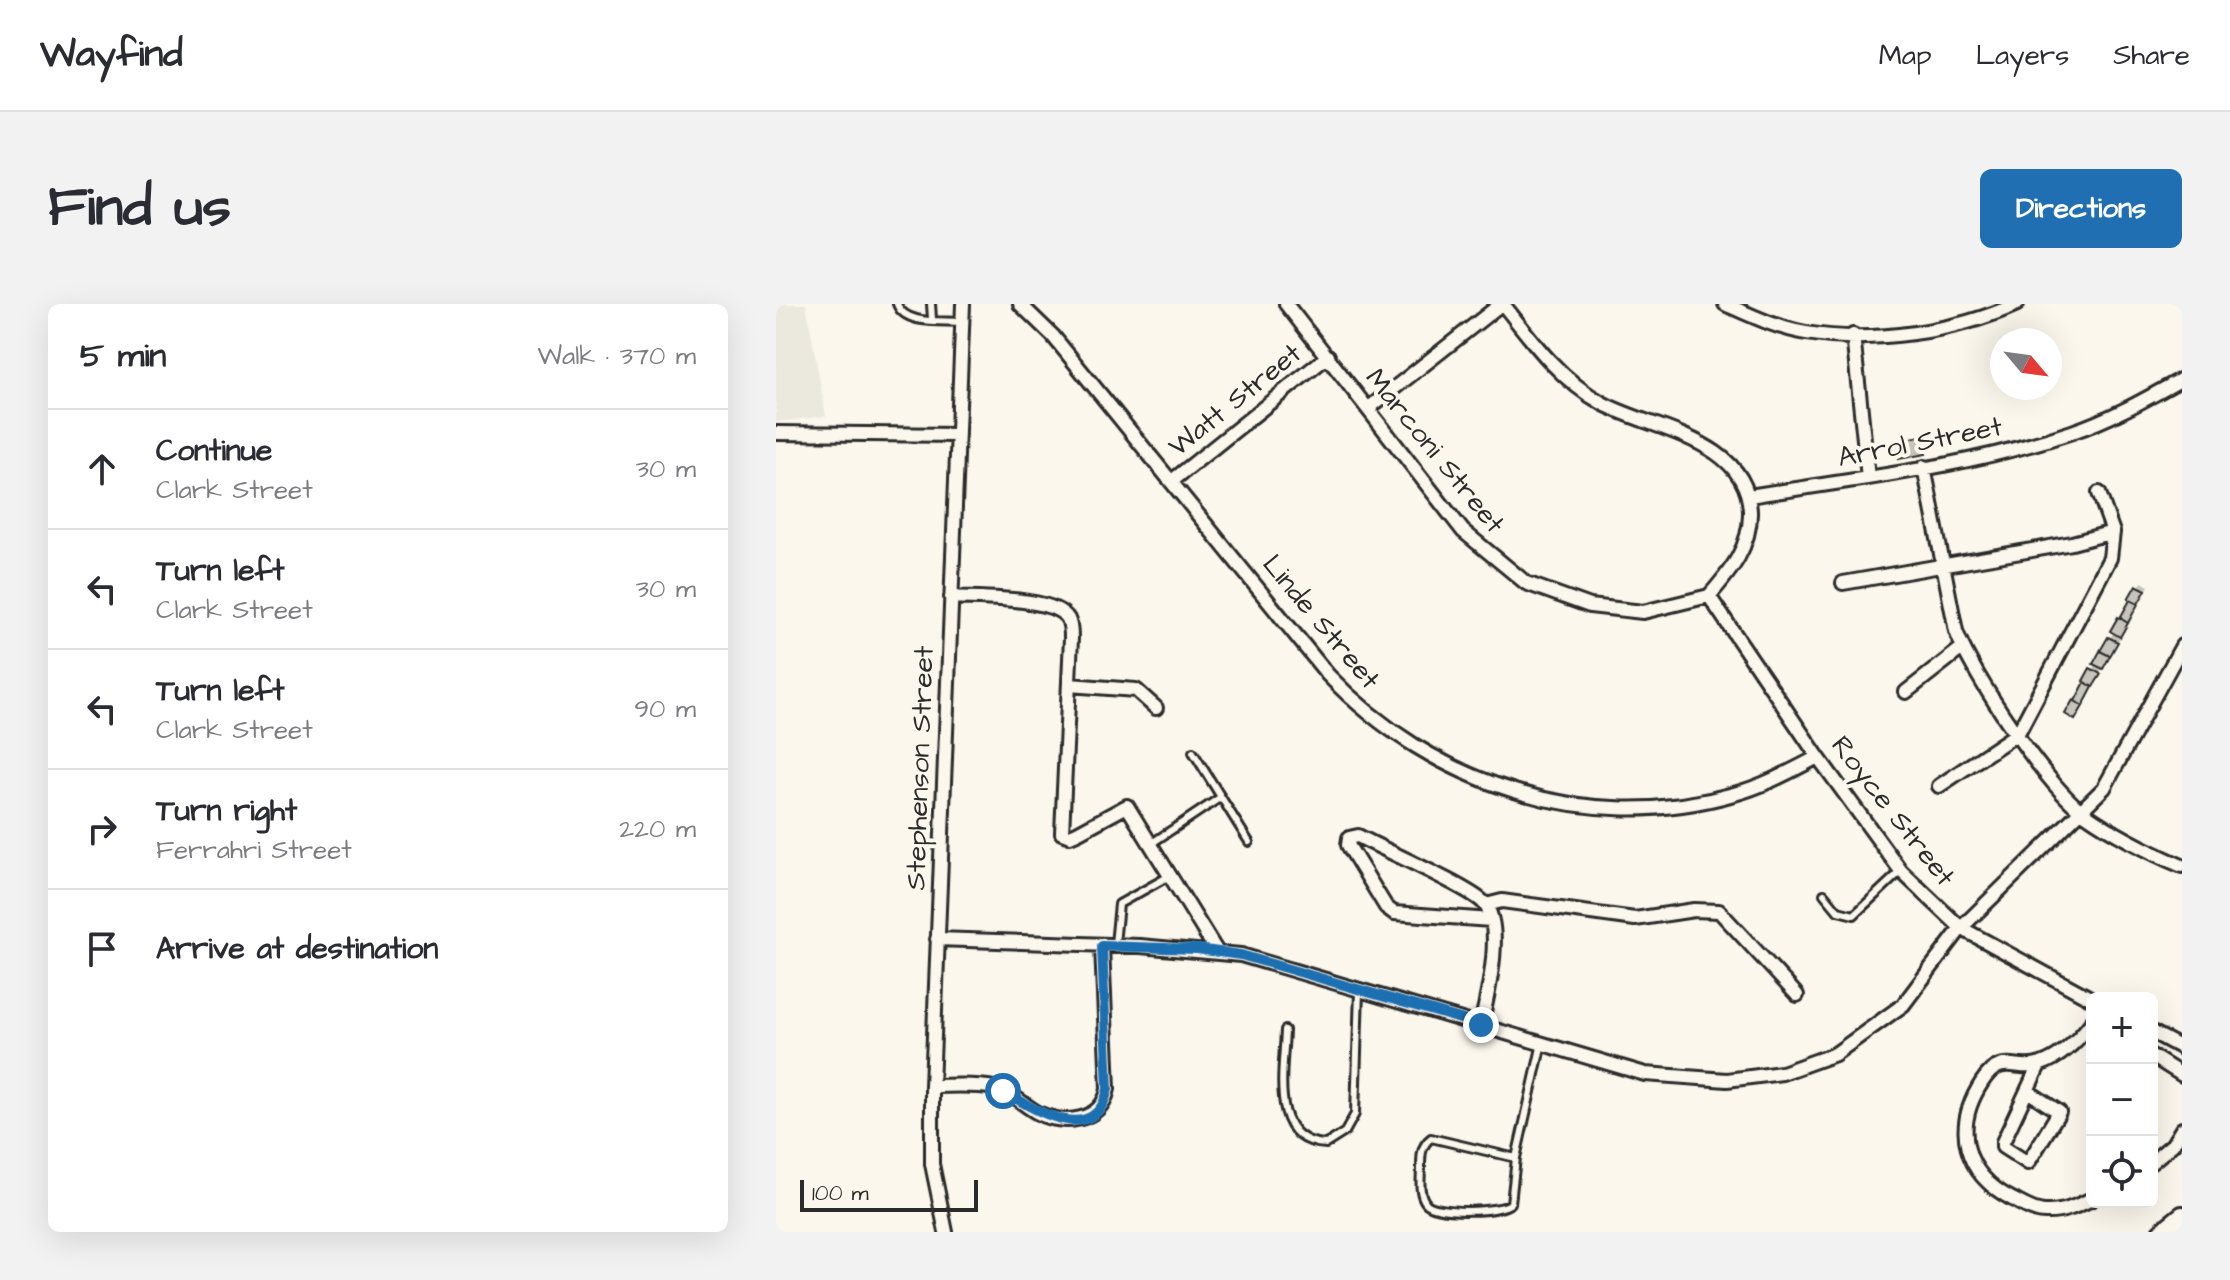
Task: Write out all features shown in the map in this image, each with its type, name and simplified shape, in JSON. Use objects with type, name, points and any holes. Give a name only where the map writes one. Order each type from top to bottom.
[{"type":"street","name":"Stephenson Street","points":[[946,1232],[932,1164],[932,1086],[963,304]]},
{"type":"street","name":"Linde Street","points":[[1020,304],[1053,336],[1347,696],[1396,735],[1469,776],[1509,791],[1575,806],[1655,807],[1735,794],[1773,780],[1818,757]]},
{"type":"street","name":"Marconi Street","points":[[1286,304],[1463,531],[1526,583],[1590,606],[1643,612],[1709,596]]},
{"type":"street","points":[[1369,408],[1502,304],[1538,349],[1581,389],[1623,413],[1711,449],[1739,475],[1749,496],[1749,525],[1742,552],[1732,570],[1709,596]]},
{"type":"street","points":[[1725,304],[1767,323],[1805,333],[1853,335],[1929,329],[2017,304]]},
{"type":"street","points":[[1853,335],[1868,478]]},
{"type":"street","name":"Watt Street","points":[[1172,481],[1328,356]]},
{"type":"street","name":"Arrol Street","points":[[1749,496],[1868,478],[2021,448],[2074,431],[2182,379]]},
{"type":"street","points":[[776,433],[958,435]]},
{"type":"street","points":[[1924,467],[1940,565],[1962,648],[2054,784],[2082,812],[2182,866]]},
{"type":"street","points":[[1939,786],[2018,733],[2103,573],[2113,545],[2113,532],[2099,493]]},
{"type":"street","points":[[1843,583],[2072,543],[2113,532]]},
{"type":"street","name":"Royce Street","points":[[1709,596],[1818,757],[1901,871],[1961,928],[2086,996]]},
{"type":"street","points":[[951,597],[1041,603],[1062,612],[1071,626],[1062,833],[1077,833],[1127,806],[1217,952]]},
{"type":"street","points":[[937,939],[1217,952],[1265,961],[1645,1074],[1675,1079],[1727,1080],[1782,1073],[1835,1054],[1877,1026],[1920,985],[1961,928],[2082,812],[2111,778],[2182,646]]},
{"type":"street","points":[[1906,692],[1962,648]]},
{"type":"street","points":[[1069,685],[1136,690],[1156,708]]},
{"type":"street","points":[[1481,1025],[1490,983],[1491,920],[1486,905],[1468,892],[1358,836],[1349,838],[1348,845],[1386,907],[1394,913],[1491,920]]},
{"type":"street","points":[[1486,905],[1502,901],[1635,919],[1694,910],[1719,911],[1797,995]]},
{"type":"street","points":[[932,1086],[994,1088],[1051,1119],[1074,1120],[1093,1113],[1108,1089],[1109,946]]},
{"type":"street","points":[[2086,1029],[2066,1051],[2039,1065],[2006,1063],[1982,1082],[1965,1124],[1970,1163],[1995,1190],[2036,1210],[2058,1211],[2086,1201]]},
{"type":"street","points":[[2158,1035],[2182,1048]]},
{"type":"street","points":[[2158,1060],[2182,1075]]},
{"type":"street","points":[[2029,1092],[2059,1112],[2028,1163],[2003,1147],[2039,1065]]},
{"type":"street","points":[[2158,1157],[2173,1144],[2182,1129]]},
{"type":"street","points":[[2161,1232],[2182,1215]]},
{"type":"lane","points":[[897,304],[906,317],[962,322]]},
{"type":"lane","points":[[931,304],[932,319]]},
{"type":"lane","points":[[1193,752],[1249,842]]},
{"type":"lane","points":[[1152,843],[1221,797]]},
{"type":"lane","points":[[1824,894],[1838,911],[1854,915],[1901,871]]},
{"type":"lane","points":[[1109,946],[1119,904],[1171,875]]},
{"type":"lane","points":[[1285,1030],[1283,1103],[1286,1122],[1304,1140],[1326,1144],[1345,1132],[1355,1114],[1359,989]]},
{"type":"lane","points":[[1516,1158],[1431,1138],[1421,1152],[1421,1195],[1429,1207],[1439,1210],[1507,1207],[1514,1196],[1516,1158],[1542,1043]]},
{"type":"shaded area","points":[[776,304],[806,304],[826,416],[776,422]]},
{"type":"building","points":[[1922,436],[1926,454],[1898,459],[1895,441]]},
{"type":"building","points":[[2136,585],[2146,590],[2138,604],[2128,599]]},
{"type":"building","points":[[2130,600],[2138,604],[2128,623],[2120,618]]},
{"type":"building","points":[[2118,617],[2128,623],[2120,637],[2110,631]]},
{"type":"building","points":[[2108,637],[2118,642],[2110,656],[2100,651]]},
{"type":"building","points":[[2100,651],[2110,656],[2103,669],[2093,664]]},
{"type":"building","points":[[2090,668],[2101,674],[2093,687],[2083,681]]},
{"type":"building","points":[[2085,682],[2093,687],[2083,706],[2075,701]]},
{"type":"building","points":[[2073,700],[2083,706],[2075,720],[2065,714]]},
{"type":"route","points":[[1003,1091],[1051,1119],[1086,1117],[1106,1097],[1102,946],[1197,949],[1241,955],[1481,1025]]}]
